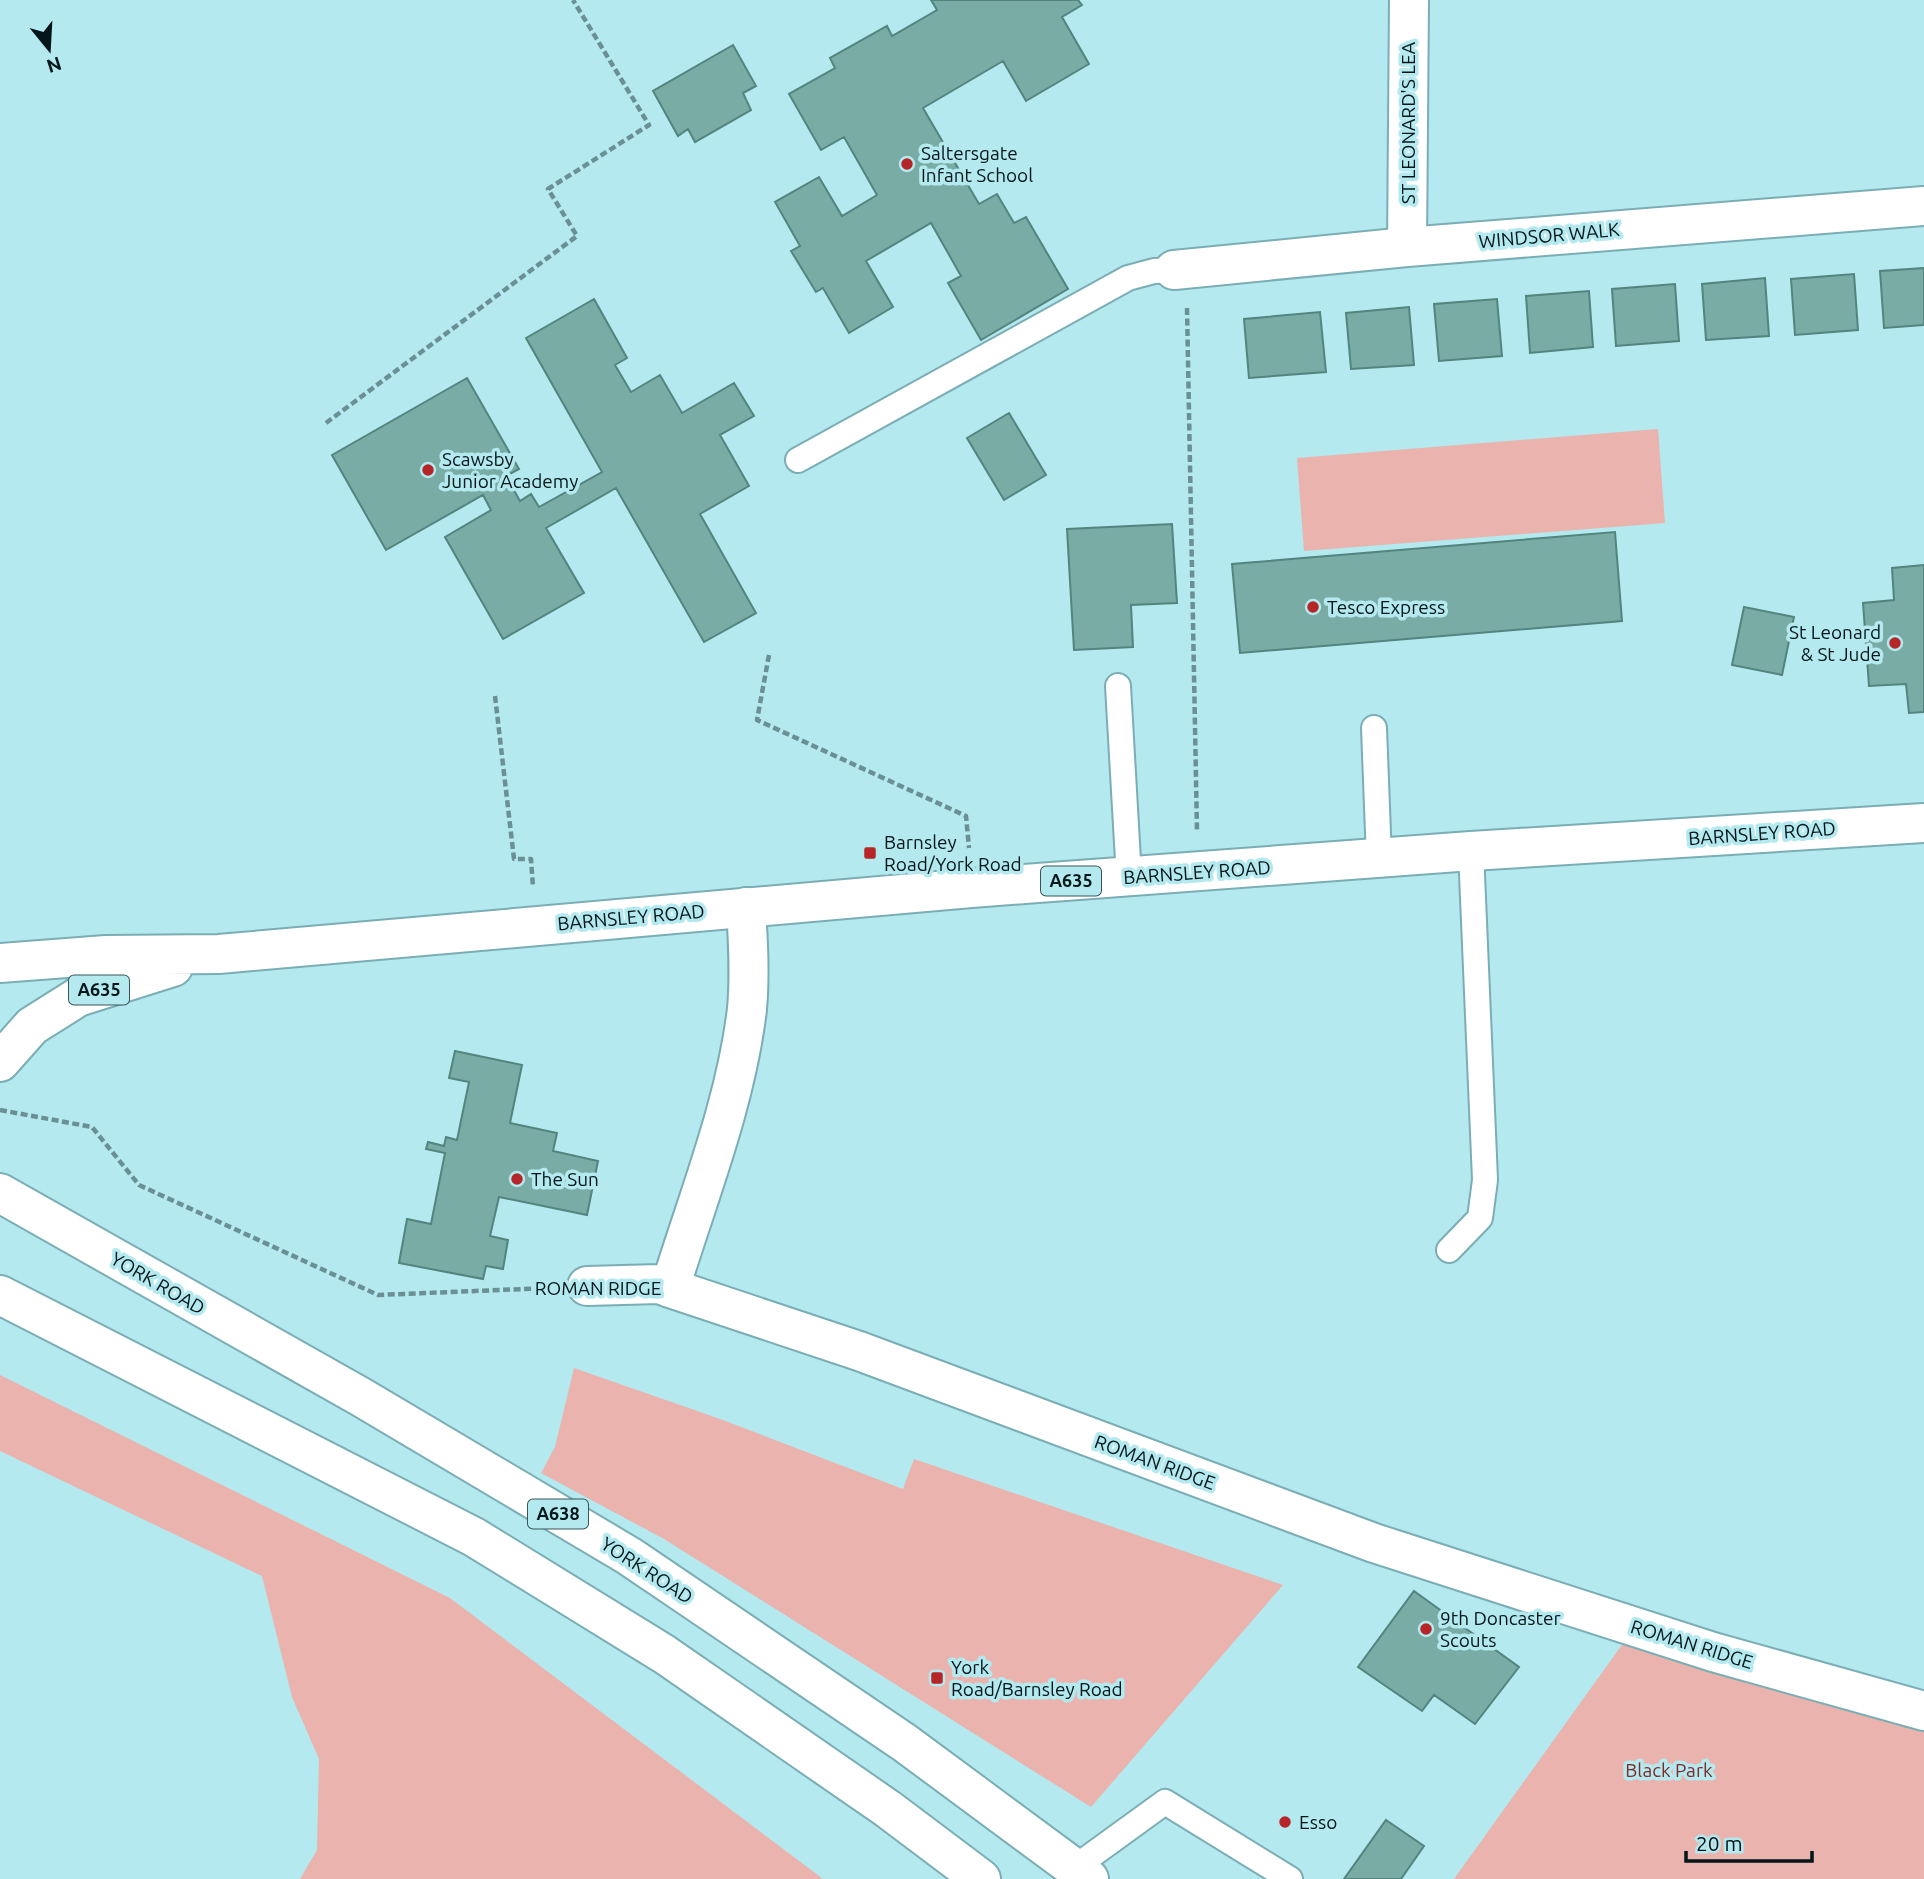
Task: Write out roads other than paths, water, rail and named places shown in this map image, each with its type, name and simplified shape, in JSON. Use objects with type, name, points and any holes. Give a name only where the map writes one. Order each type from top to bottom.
[{"type":"main road","name":"ST LEONARD'S LEA","points":[[1407,247],[1409,0]]},
{"type":"main road","name":"WINDSOR WALK","points":[[1180,269],[1407,247],[1924,206]]},
{"type":"main road","name":"BARNSLEY ROAD","points":[[219,954],[971,888],[1471,851],[1924,823]]},
{"type":"main road","points":[[670,1287],[729,1099],[739,1054],[747,1008],[746,907]]},
{"type":"main road","name":"A635","points":[[0,963],[106,955],[219,954]]},
{"type":"main road","name":"A635","points":[[0,1062],[32,1026],[78,997],[219,954]]},
{"type":"main road","name":"YORK ROAD","points":[[0,1193],[361,1397],[629,1556],[905,1742],[1081,1873]]},
{"type":"main road","name":"ROMAN RIDGE","points":[[587,1286],[659,1284],[670,1287],[859,1351],[1374,1543],[1713,1652],[1924,1711]]},
{"type":"main road","points":[[0,1296],[474,1537],[664,1654],[888,1809],[981,1879]]},
{"type":"lane","points":[[799,460],[1128,278],[1154,271],[1180,269]]},
{"type":"lane","points":[[1118,686],[1129,878]]},
{"type":"lane","points":[[1374,728],[1379,859]]},
{"type":"lane","points":[[1449,1250],[1480,1218],[1485,1180],[1471,851]]},
{"type":"lane","points":[[1081,1873],[1165,1802],[1290,1879]]},
{"type":"place","name":"Saltersgate Infant School","points":[[907,164]]},
{"type":"place","name":"Scawsby Junior Academy","points":[[428,470]]},
{"type":"place","name":"Tesco Express","points":[[1313,607]]},
{"type":"place","name":"St Leonard & St Jude","points":[[1895,643]]},
{"type":"place","name":"Barnsley Road/York Road","points":[[870,853]]},
{"type":"place","name":"The Sun","points":[[517,1179]]},
{"type":"place","name":"9th Doncaster Scouts","points":[[1426,1629]]},
{"type":"place","name":"York Road/Barnsley Road","points":[[937,1678]]},
{"type":"place","name":"Esso","points":[[1285,1822]]},
{"type":"park label","name":"Black Park","points":[[1669,1770]]}]
